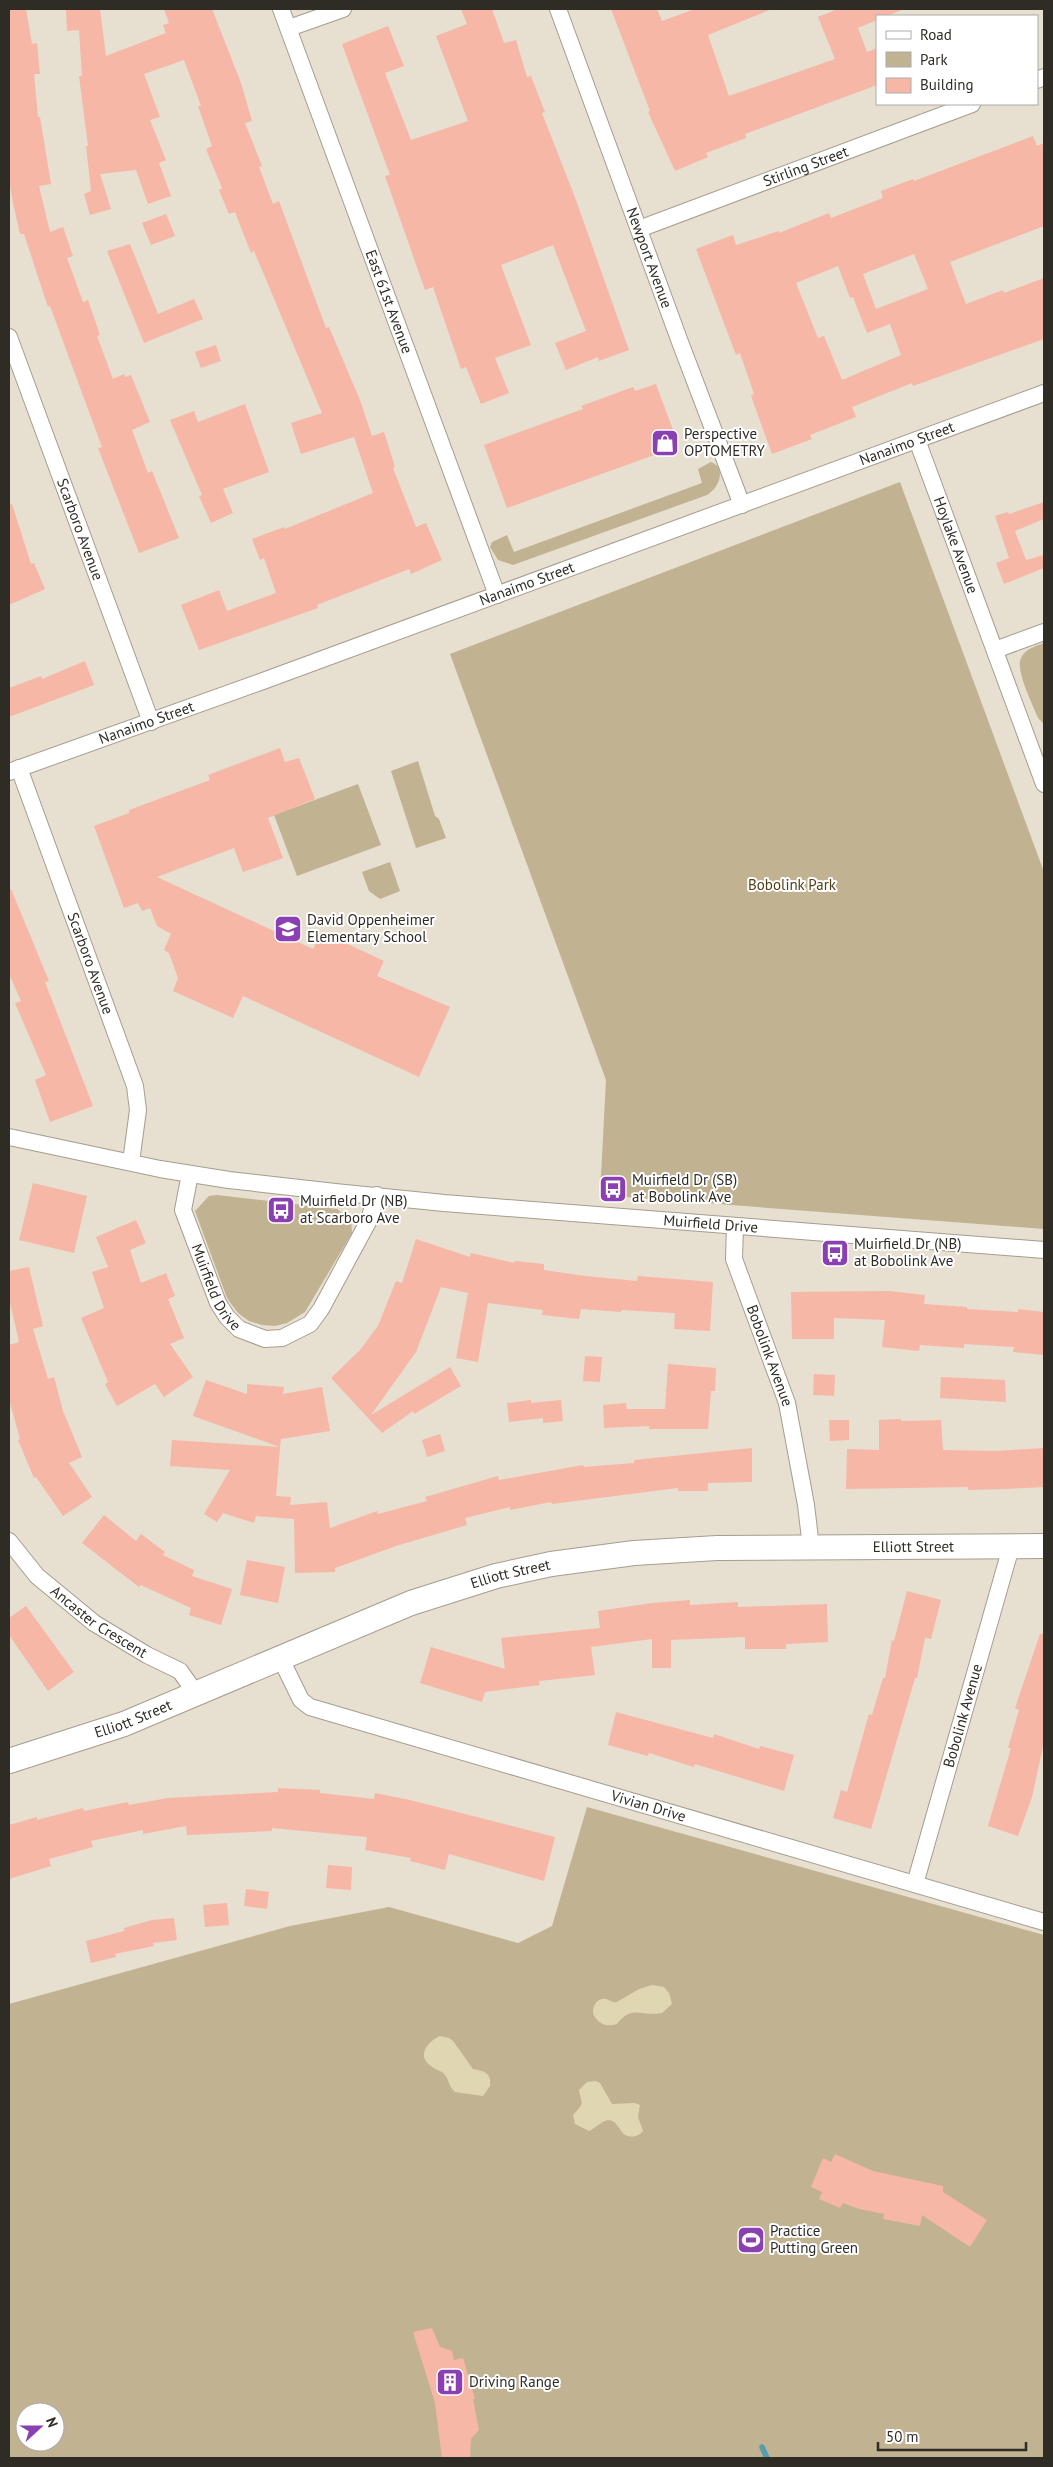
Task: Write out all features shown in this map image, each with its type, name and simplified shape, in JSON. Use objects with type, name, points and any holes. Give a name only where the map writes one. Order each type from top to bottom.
[{"type":"street","name":"East 61st Avenue","points":[[281,9],[497,595]]},
{"type":"street","points":[[289,28],[344,9]]},
{"type":"street","name":"Newport Avenue","points":[[558,9],[742,505]]},
{"type":"street","name":"Stirling Street","points":[[640,229],[969,105]]},
{"type":"street","name":"Scarboro Avenue","points":[[9,337],[152,722]]},
{"type":"street","name":"Nanaimo Street","points":[[14,770],[152,722],[1044,393]]},
{"type":"street","name":"Hoylake Avenue","points":[[917,440],[995,650],[1038,746],[1044,784]]},
{"type":"street","points":[[995,650],[1044,632]]},
{"type":"street","name":"Scarboro Avenue","points":[[14,770],[135,1086],[138,1110],[131,1162]]},
{"type":"street","name":"Muirfield Drive","points":[[9,1136],[190,1174],[230,1180],[444,1203],[1044,1250]]},
{"type":"street","name":"Muirfield Drive","points":[[190,1174],[183,1210],[218,1303],[227,1317],[239,1329],[266,1339],[282,1338],[310,1324],[321,1309],[371,1217],[377,1195]]},
{"type":"street","name":"Bobolink Avenue","points":[[735,1226],[734,1259],[787,1403],[806,1504],[810,1547]]},
{"type":"street","name":"Ancaster Crescent","points":[[9,1541],[44,1582],[94,1623],[148,1655],[180,1671],[196,1695]]},
{"type":"street","name":"Elliott Street","points":[[9,1761],[124,1724],[411,1603],[488,1578],[551,1564],[634,1553],[717,1548],[1044,1546]]},
{"type":"street","name":"Bobolink Avenue","points":[[915,1884],[1011,1547]]},
{"type":"street","name":"Vivian Drive","points":[[280,1657],[301,1700],[310,1707],[1044,1922]]},
{"type":"green space","points":[[711,462],[719,469],[720,478],[715,488],[707,495],[513,565],[498,560],[490,547],[492,542],[507,535],[514,552],[702,483],[698,469]]},
{"type":"green space","name":"Bobolink Park","points":[[900,482],[1044,872],[1044,1229],[600,1195],[606,1080],[450,654]]},
{"type":"green space","points":[[1044,643],[1044,724],[1038,718],[1022,679],[1020,663],[1025,652]]},
{"type":"green space","points":[[418,761],[435,816],[439,819],[446,838],[416,848],[391,771]]},
{"type":"green space","points":[[358,784],[381,845],[297,876],[274,815]]},
{"type":"green space","points":[[390,862],[400,891],[380,899],[369,891],[362,872]]},
{"type":"green space","points":[[217,1195],[337,1209],[351,1220],[352,1233],[305,1312],[287,1323],[275,1326],[249,1321],[238,1313],[227,1298],[195,1211],[209,1196]]},
{"type":"green space","points":[[587,1807],[1044,1935],[1044,2458],[9,2458],[9,2004],[290,1926],[389,1907],[518,1943],[552,1926]]},
{"type":"sand","points":[[652,1985],[664,1987],[669,1993],[672,2004],[662,2013],[638,2012],[628,2014],[617,2024],[610,2025],[601,2023],[594,2016],[594,2007],[599,2000],[606,1999],[617,2002],[639,1989]]},
{"type":"sand","points":[[440,2036],[453,2041],[473,2069],[488,2075],[490,2086],[483,2096],[455,2092],[445,2075],[424,2058],[425,2049],[431,2041]]},
{"type":"sand","points":[[596,2081],[600,2083],[612,2104],[635,2103],[640,2105],[638,2117],[643,2131],[639,2135],[625,2135],[614,2122],[607,2120],[589,2131],[575,2124],[573,2115],[582,2104],[579,2090],[587,2082]]},
{"type":"building","points":[[9,9],[26,9],[32,44],[37,43],[40,74],[34,74],[38,117],[40,117],[51,184],[39,186],[50,232],[63,227],[73,256],[67,258],[83,302],[88,300],[100,335],[97,336],[113,379],[124,374],[125,377],[131,375],[150,422],[132,430],[148,473],[152,471],[179,538],[139,553],[98,448],[102,447],[50,306],[48,307],[24,234],[20,234],[9,179]]},
{"type":"building","points":[[66,9],[100,9],[106,56],[166,33],[163,25],[169,23],[164,9],[212,9],[241,83],[252,121],[245,123],[262,166],[259,167],[273,204],[279,201],[326,328],[329,327],[360,400],[372,436],[384,432],[395,467],[393,468],[416,527],[426,523],[442,560],[411,574],[409,569],[317,605],[318,608],[199,650],[181,605],[219,590],[227,611],[276,593],[264,558],[260,560],[252,539],[284,527],[285,529],[373,493],[354,437],[301,454],[291,423],[322,413],[254,251],[251,253],[235,212],[229,214],[219,190],[222,188],[206,149],[212,146],[198,106],[201,106],[184,60],[144,74],[160,117],[150,120],[166,160],[159,163],[171,196],[148,204],[136,170],[100,174],[111,209],[90,215],[84,194],[91,191],[86,146],[88,146],[79,76],[82,76],[79,30],[67,31]]},
{"type":"building","points":[[461,9],[492,9],[504,43],[516,40],[527,77],[531,76],[545,112],[542,113],[576,200],[629,350],[599,361],[598,357],[566,370],[555,343],[586,331],[553,245],[501,265],[531,345],[495,358],[509,393],[481,404],[466,367],[461,369],[433,287],[425,290],[385,176],[390,175],[342,44],[388,26],[404,66],[385,73],[411,140],[468,121],[436,36],[467,24]]},
{"type":"building","points":[[611,9],[657,9],[662,21],[695,9],[772,9],[708,35],[729,96],[835,59],[818,17],[838,9],[904,9],[889,15],[876,15],[876,20],[858,28],[867,52],[876,48],[876,85],[745,134],[746,138],[706,153],[708,157],[675,171],[648,112],[650,111]]},
{"type":"building","points":[[1033,136],[1037,146],[1044,143],[1044,226],[950,262],[966,304],[1003,290],[1004,293],[1044,278],[1044,339],[913,386],[912,383],[852,407],[856,417],[810,435],[812,439],[772,454],[751,396],[754,394],[740,353],[736,355],[696,249],[733,235],[736,245],[779,231],[779,233],[829,213],[831,218],[883,198],[881,191],[913,179],[914,181]],"holes":[[[914,254],[928,289],[876,309],[863,274]],[[838,266],[850,298],[853,297],[867,333],[890,324],[901,355],[842,380],[824,336],[818,338],[796,283]]]},
{"type":"building","points":[[166,214],[175,236],[151,245],[142,223]]},
{"type":"building","points":[[130,244],[158,314],[194,299],[203,319],[144,343],[107,251]]},
{"type":"building","points":[[216,345],[221,361],[201,368],[195,352]]},
{"type":"building","points":[[656,384],[679,446],[507,508],[484,445],[583,409],[581,406],[633,387],[635,391]]},
{"type":"building","points":[[245,404],[269,472],[223,489],[233,513],[211,523],[199,496],[202,495],[170,420],[194,411],[198,422]]},
{"type":"building","points":[[1044,502],[1044,519],[1015,531],[1026,560],[1044,555],[1044,568],[1004,584],[996,563],[1009,558],[995,516],[1008,512],[1009,514]]},
{"type":"building","points":[[12,504],[31,564],[34,563],[45,589],[9,605],[9,505]]},
{"type":"building","points":[[85,661],[94,685],[9,717],[9,688],[41,676],[42,679]]},
{"type":"building","points":[[280,748],[285,762],[299,758],[315,799],[268,818],[283,858],[243,872],[234,848],[157,877],[313,949],[322,932],[384,961],[377,976],[450,1007],[419,1077],[243,996],[233,1018],[173,991],[178,978],[169,953],[164,950],[171,934],[157,926],[150,908],[142,911],[138,903],[124,908],[94,826],[129,813],[129,810],[210,780],[208,775]]},
{"type":"building","points":[[11,889],[49,981],[45,982],[93,1106],[50,1122],[35,1080],[46,1075],[15,1003],[21,1001],[9,974],[9,890]]},
{"type":"building","points":[[33,1183],[87,1196],[74,1253],[19,1240]]},
{"type":"building","points":[[136,1220],[146,1243],[130,1250],[141,1283],[166,1273],[175,1296],[168,1299],[184,1338],[170,1344],[193,1377],[164,1397],[155,1384],[117,1406],[105,1384],[108,1382],[81,1318],[104,1308],[92,1272],[108,1267],[96,1237]]},
{"type":"building","points":[[416,1239],[470,1257],[471,1253],[514,1263],[515,1261],[544,1264],[544,1270],[585,1276],[637,1281],[638,1276],[713,1282],[710,1331],[674,1329],[675,1313],[581,1309],[579,1319],[542,1315],[543,1310],[488,1303],[478,1362],[456,1358],[468,1293],[441,1287],[416,1352],[371,1415],[450,1367],[461,1386],[414,1414],[413,1411],[382,1433],[331,1378],[360,1350],[378,1326],[396,1281],[402,1283]]},
{"type":"building","points":[[29,1267],[43,1326],[33,1329],[48,1379],[54,1377],[63,1411],[82,1457],[69,1463],[92,1497],[63,1516],[36,1477],[34,1478],[18,1440],[20,1439],[9,1399],[9,1345],[19,1342],[9,1298],[9,1271]]},
{"type":"building","points":[[888,1291],[925,1295],[924,1304],[967,1307],[967,1309],[1018,1312],[1018,1309],[1044,1312],[1044,1355],[1013,1352],[1014,1347],[964,1344],[964,1348],[920,1345],[919,1351],[882,1347],[885,1320],[834,1318],[834,1339],[792,1339],[791,1292]]},
{"type":"building","points":[[585,1356],[602,1357],[600,1382],[583,1381]]},
{"type":"building","points":[[668,1364],[716,1368],[715,1391],[711,1391],[708,1429],[649,1429],[649,1426],[604,1428],[603,1405],[626,1403],[627,1409],[665,1409]]},
{"type":"building","points":[[814,1374],[835,1375],[834,1396],[813,1395]]},
{"type":"building","points":[[941,1377],[1005,1380],[1006,1402],[940,1398]]},
{"type":"building","points":[[206,1380],[247,1394],[247,1384],[284,1387],[283,1394],[322,1387],[330,1431],[281,1439],[280,1447],[193,1416]]},
{"type":"building","points":[[531,1400],[531,1403],[561,1400],[563,1421],[543,1423],[543,1418],[509,1422],[507,1403]]},
{"type":"building","points":[[901,1419],[901,1421],[941,1420],[943,1450],[995,1451],[1044,1448],[1044,1487],[968,1490],[968,1487],[846,1489],[847,1449],[879,1450],[879,1420]]},
{"type":"building","points":[[829,1420],[849,1420],[849,1440],[830,1441]]},
{"type":"building","points":[[440,1434],[445,1451],[427,1457],[422,1440]]},
{"type":"building","points":[[172,1440],[280,1447],[276,1496],[291,1497],[290,1505],[327,1502],[330,1528],[377,1511],[378,1514],[427,1501],[425,1497],[498,1476],[499,1480],[583,1465],[584,1467],[634,1463],[634,1460],[752,1448],[752,1482],[708,1483],[708,1491],[678,1491],[678,1488],[552,1504],[551,1502],[510,1510],[510,1507],[465,1518],[467,1525],[396,1546],[335,1568],[335,1572],[295,1573],[294,1519],[256,1516],[254,1523],[223,1513],[217,1522],[204,1514],[230,1470],[170,1466]]},
{"type":"building","points":[[104,1515],[136,1541],[141,1534],[165,1552],[163,1555],[194,1570],[192,1576],[232,1589],[221,1625],[189,1615],[191,1608],[141,1585],[139,1587],[82,1543]]},
{"type":"building","points":[[247,1560],[285,1567],[278,1603],[240,1595]]},
{"type":"building","points":[[907,1591],[941,1600],[931,1639],[925,1638],[917,1678],[915,1678],[871,1829],[833,1818],[841,1790],[847,1792],[869,1714],[872,1715],[883,1678],[885,1678],[892,1640],[894,1641]]},
{"type":"building","points":[[690,1600],[690,1605],[738,1602],[738,1607],[827,1604],[828,1642],[786,1644],[786,1649],[745,1649],[745,1637],[671,1640],[671,1668],[652,1668],[652,1639],[591,1647],[595,1675],[539,1681],[540,1685],[485,1692],[482,1702],[420,1683],[431,1647],[505,1669],[501,1638],[600,1628],[598,1611],[652,1603]]},
{"type":"building","points":[[26,1606],[74,1672],[48,1691],[9,1635],[9,1618]]},
{"type":"building","points":[[1040,1634],[1044,1634],[1044,1742],[1032,1797],[1018,1836],[988,1826],[1011,1748],[1008,1748],[1019,1710],[1015,1708]]},
{"type":"building","points":[[616,1712],[713,1738],[714,1734],[759,1749],[760,1746],[794,1755],[784,1791],[695,1764],[694,1767],[649,1753],[648,1756],[608,1745]]},
{"type":"building","points":[[278,1788],[320,1790],[320,1793],[374,1799],[375,1793],[410,1800],[555,1837],[544,1881],[449,1854],[445,1870],[410,1861],[411,1858],[365,1850],[367,1837],[272,1828],[272,1831],[187,1835],[186,1826],[143,1834],[143,1830],[91,1841],[93,1847],[49,1859],[51,1866],[9,1879],[9,1825],[37,1817],[37,1820],[83,1808],[84,1811],[128,1802],[129,1805],[168,1798],[278,1792]]},
{"type":"building","points":[[328,1865],[352,1867],[351,1890],[326,1888]]},
{"type":"building","points":[[246,1889],[269,1892],[267,1909],[244,1906]]},
{"type":"building","points":[[227,1903],[229,1925],[205,1927],[203,1905]]},
{"type":"building","points":[[174,1918],[177,1940],[153,1943],[154,1946],[115,1954],[116,1957],[91,1963],[86,1941],[124,1931],[124,1928],[152,1920]]},
{"type":"building","points":[[835,2154],[873,2171],[943,2186],[943,2192],[987,2220],[970,2247],[922,2215],[920,2226],[883,2219],[884,2214],[859,2209],[843,2203],[840,2208],[819,2199],[822,2192],[811,2187],[823,2158],[831,2162]]},
{"type":"building","name":"Driving Range","points":[[432,2328],[440,2347],[452,2351],[454,2360],[463,2358],[475,2399],[473,2399],[479,2430],[471,2439],[470,2458],[442,2458],[435,2403],[413,2332]]},
{"type":"waterway","points":[[762,2447],[767,2458]]},
{"type":"place","name":"Perspective OPTOMETRY","points":[[665,443]]},
{"type":"place","name":"David Oppenheimer Elementary School","points":[[288,929]]},
{"type":"place","name":"Muirfield Dr (SB) at Bobolink Ave","points":[[613,1189]]},
{"type":"place","name":"Muirfield Dr (NB) at Scarboro Ave","points":[[281,1210]]},
{"type":"place","name":"Muirfield Dr (NB) at Bobolink Ave","points":[[835,1253]]},
{"type":"place","name":"Practice Putting Green","points":[[751,2240]]},
{"type":"place","name":"Driving Range","points":[[450,2382]]}]
